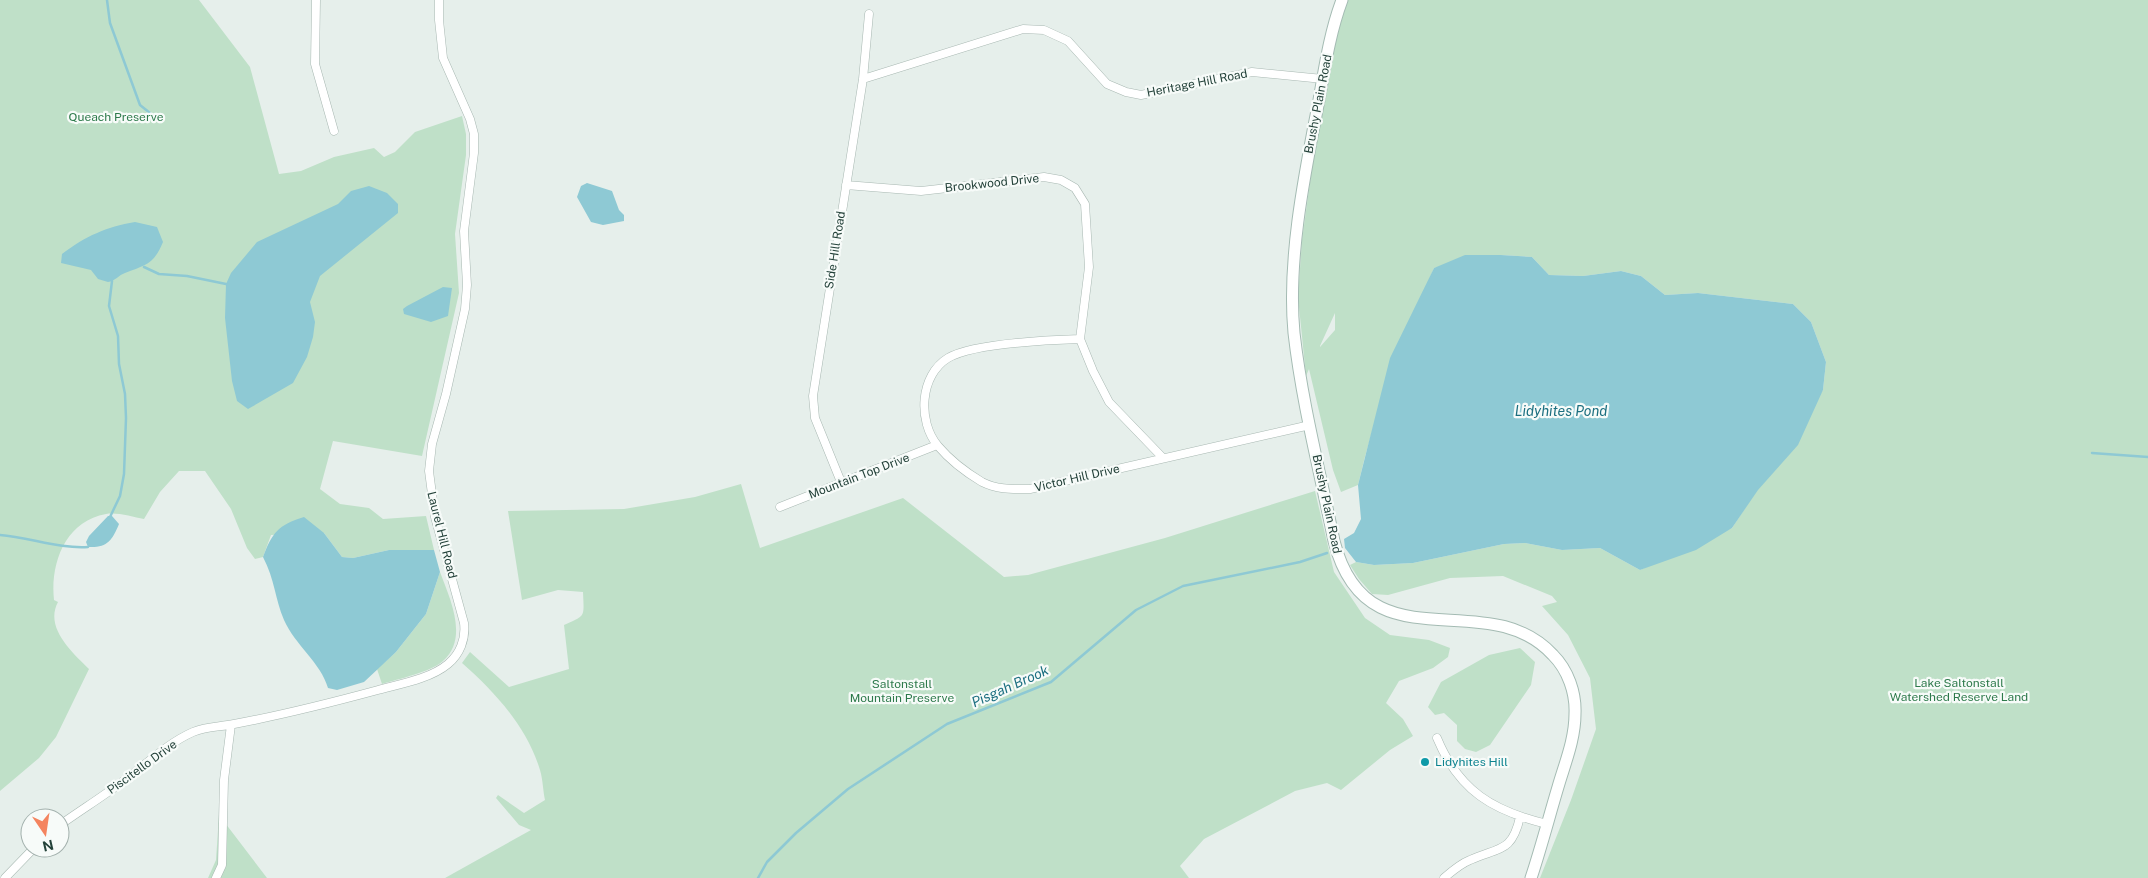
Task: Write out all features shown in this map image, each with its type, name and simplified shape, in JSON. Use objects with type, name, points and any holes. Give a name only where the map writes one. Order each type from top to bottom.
[{"type":"main road","name":"Brushy Plain Road","points":[[1342,0],[1323,79],[1304,185],[1296,244],[1293,297],[1299,367],[1337,554],[1346,575],[1363,596],[1387,611],[1401,616],[1508,626],[1532,637],[1545,646],[1558,660],[1572,688],[1575,724],[1531,878]]},
{"type":"street","points":[[316,0],[315,64],[334,131]]},
{"type":"street","name":"Laurel Hill Road","points":[[231,725],[337,701],[401,684],[436,671],[448,664],[456,656],[463,640],[464,623],[435,517],[429,471],[432,444],[446,394],[464,309],[467,284],[464,230],[474,152],[474,134],[470,119],[443,58],[439,20],[440,0]]},
{"type":"street","name":"Side Hill Road","points":[[841,482],[815,418],[813,396],[863,79],[869,14]]},
{"type":"street","name":"Heritage Hill Road","points":[[863,79],[1023,29],[1044,30],[1068,41],[1107,84],[1126,92],[1141,95],[1252,72],[1323,79]]},
{"type":"street","name":"Brookwood Drive","points":[[846,185],[921,190],[1044,176],[1061,180],[1075,188],[1085,204],[1089,267],[1080,339]]},
{"type":"street","points":[[1080,339],[1109,402],[1163,458],[1310,425]]},
{"type":"street","name":"Victor Hill Drive","points":[[1080,339],[1032,340],[972,350],[949,357],[936,369],[925,385],[925,410],[929,432],[937,445],[977,478],[1003,489],[1030,489],[1163,458]]},
{"type":"street","name":"Mountain Top Drive","points":[[780,507],[937,445]]},
{"type":"street","points":[[216,878],[222,865],[224,780],[231,725]]},
{"type":"street","name":"Piscitello Drive","points":[[70,818],[123,782],[171,744],[193,732],[212,726],[231,725]]},
{"type":"street","points":[[1437,738],[1449,763],[1470,789],[1497,807],[1520,817],[1547,824]]},
{"type":"street","points":[[1444,878],[1470,860],[1495,852],[1509,844],[1516,833],[1520,817]]},
{"type":"street","points":[[5,878],[24,858]]},
{"type":"green space","name":"Queach Preserve","points":[[0,0],[199,0],[250,67],[279,174],[301,171],[334,157],[374,148],[384,157],[395,152],[415,132],[462,116],[466,134],[466,155],[455,234],[459,293],[422,456],[333,441],[320,489],[340,504],[369,508],[383,519],[426,516],[434,550],[389,550],[353,558],[342,557],[324,533],[271,535],[263,557],[255,559],[247,548],[231,509],[205,471],[179,471],[160,492],[144,519],[120,514],[106,514],[92,518],[80,525],[63,546],[58,559],[53,586],[54,600],[58,602],[55,612],[57,630],[68,648],[89,669],[56,737],[39,758],[0,791]]},
{"type":"green space","name":"Lake Saltonstall Watershed Reserve Land","points":[[1347,0],[2148,0],[2148,878],[1540,878],[1571,800],[1596,729],[1590,678],[1568,635],[1542,606],[1557,602],[1552,596],[1503,576],[1450,578],[1388,595],[1372,594],[1350,565],[1356,562],[1374,565],[1413,563],[1504,544],[1525,543],[1562,550],[1600,548],[1640,570],[1732,528],[1823,390],[1826,362],[1811,322],[1793,304],[1698,293],[1665,295],[1641,276],[1621,271],[1583,276],[1549,275],[1532,257],[1501,255],[1434,268],[1411,321],[1381,402],[1358,485],[1341,492],[1333,470],[1309,369],[1306,376],[1298,297],[1302,240],[1317,132],[1334,44]],"holes":[[[1335,313],[1335,330],[1320,347]]]},
{"type":"green space","name":"Saltonstall Mountain Preserve","points":[[741,484],[760,548],[903,498],[1004,577],[1028,575],[1165,538],[1315,491],[1334,572],[1365,618],[1390,635],[1429,640],[1450,648],[1448,657],[1433,668],[1399,681],[1386,703],[1403,719],[1413,736],[1390,750],[1341,790],[1327,783],[1295,791],[1204,839],[1180,866],[1189,878],[445,878],[531,830],[519,825],[496,798],[498,795],[524,813],[545,800],[540,770],[527,739],[498,698],[462,663],[470,652],[509,687],[569,669],[564,625],[580,617],[583,611],[583,592],[558,590],[522,600],[508,511],[624,509],[695,497]]},
{"type":"green space","points":[[440,572],[455,618],[455,641],[451,652],[443,661],[431,669],[382,684],[377,669],[396,652],[426,614]]},
{"type":"green space","points":[[1520,648],[1535,662],[1531,685],[1490,745],[1476,752],[1465,749],[1457,741],[1457,725],[1444,713],[1435,715],[1428,707],[1441,682],[1489,655]]},
{"type":"green space","points":[[219,815],[267,878],[208,878],[216,860]]},
{"type":"water","points":[[587,183],[612,191],[619,210],[624,215],[624,221],[603,225],[591,222],[577,197],[581,186]]},
{"type":"water","points":[[369,186],[387,193],[398,204],[398,213],[320,276],[310,302],[315,322],[313,337],[307,357],[293,383],[248,409],[237,401],[232,381],[225,318],[226,284],[231,273],[257,242],[338,204],[351,191]]},
{"type":"water","points":[[135,222],[157,227],[163,242],[156,255],[148,263],[108,282],[98,279],[91,270],[61,263],[62,254],[88,237]]},
{"type":"water","name":"Lidyhites Pond","points":[[1465,255],[1532,257],[1549,275],[1583,276],[1621,271],[1641,276],[1665,295],[1698,293],[1793,304],[1811,322],[1826,362],[1823,390],[1798,445],[1758,490],[1732,528],[1696,550],[1640,570],[1600,548],[1562,550],[1525,543],[1504,544],[1413,563],[1374,565],[1356,562],[1345,548],[1344,539],[1354,533],[1361,519],[1358,485],[1390,358],[1434,268]]},
{"type":"water","points":[[443,287],[452,288],[448,316],[431,322],[404,314],[403,309],[407,306]]},
{"type":"water","points":[[108,516],[112,516],[119,524],[114,535],[104,545],[88,547],[86,542],[89,536]]},
{"type":"water","points":[[304,517],[324,533],[342,557],[353,558],[389,550],[434,550],[440,572],[426,614],[396,652],[364,682],[337,690],[328,688],[320,670],[289,629],[281,612],[263,557],[277,531],[288,523]]},
{"type":"waterway","points":[[107,0],[110,23],[140,105],[150,113]]},
{"type":"waterway","points":[[144,267],[159,274],[187,276],[226,284]]},
{"type":"waterway","points":[[110,517],[120,496],[124,474],[126,418],[125,394],[119,364],[118,336],[109,306],[112,281]]},
{"type":"waterway","points":[[2092,453],[2148,457]]},
{"type":"waterway","points":[[0,535],[55,545],[88,547]]},
{"type":"waterway","name":"Pisgah Brook","points":[[758,878],[767,862],[796,833],[848,789],[947,724],[1051,682],[1136,610],[1183,586],[1300,562],[1327,553]]},
{"type":"place","name":"Lidyhites Hill","points":[[1425,762]]}]
